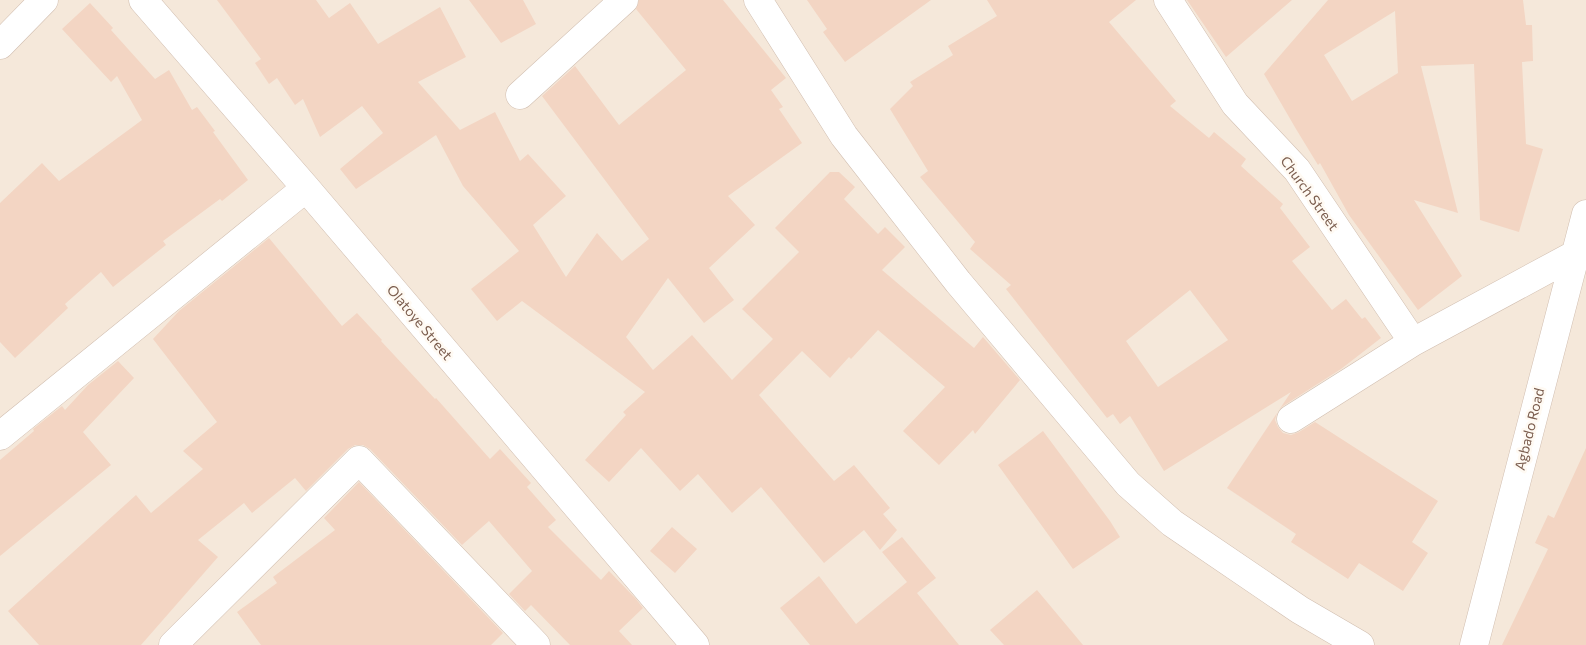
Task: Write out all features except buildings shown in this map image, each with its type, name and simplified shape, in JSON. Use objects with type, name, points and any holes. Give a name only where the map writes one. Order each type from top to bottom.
[{"type":"street","points":[[0,44],[44,0]]},
{"type":"street","name":"Olatoye Street","points":[[143,0],[306,188],[695,645]]},
{"type":"street","points":[[520,95],[624,0]]},
{"type":"street","points":[[758,0],[844,136],[958,282],[1128,484],[1172,523],[1300,610],[1360,645]]},
{"type":"street","name":"Church Street","points":[[1168,0],[1234,104],[1297,170],[1413,342]]},
{"type":"street","points":[[0,436],[306,188]]},
{"type":"street","name":"Agbado Road","points":[[1474,645],[1586,214]]},
{"type":"street","points":[[1291,419],[1413,342],[1574,255]]},
{"type":"street","points":[[173,645],[359,460],[536,645]]},
{"type":"shaded area","points":[[0,0],[1586,0],[1586,645],[0,645]]}]
